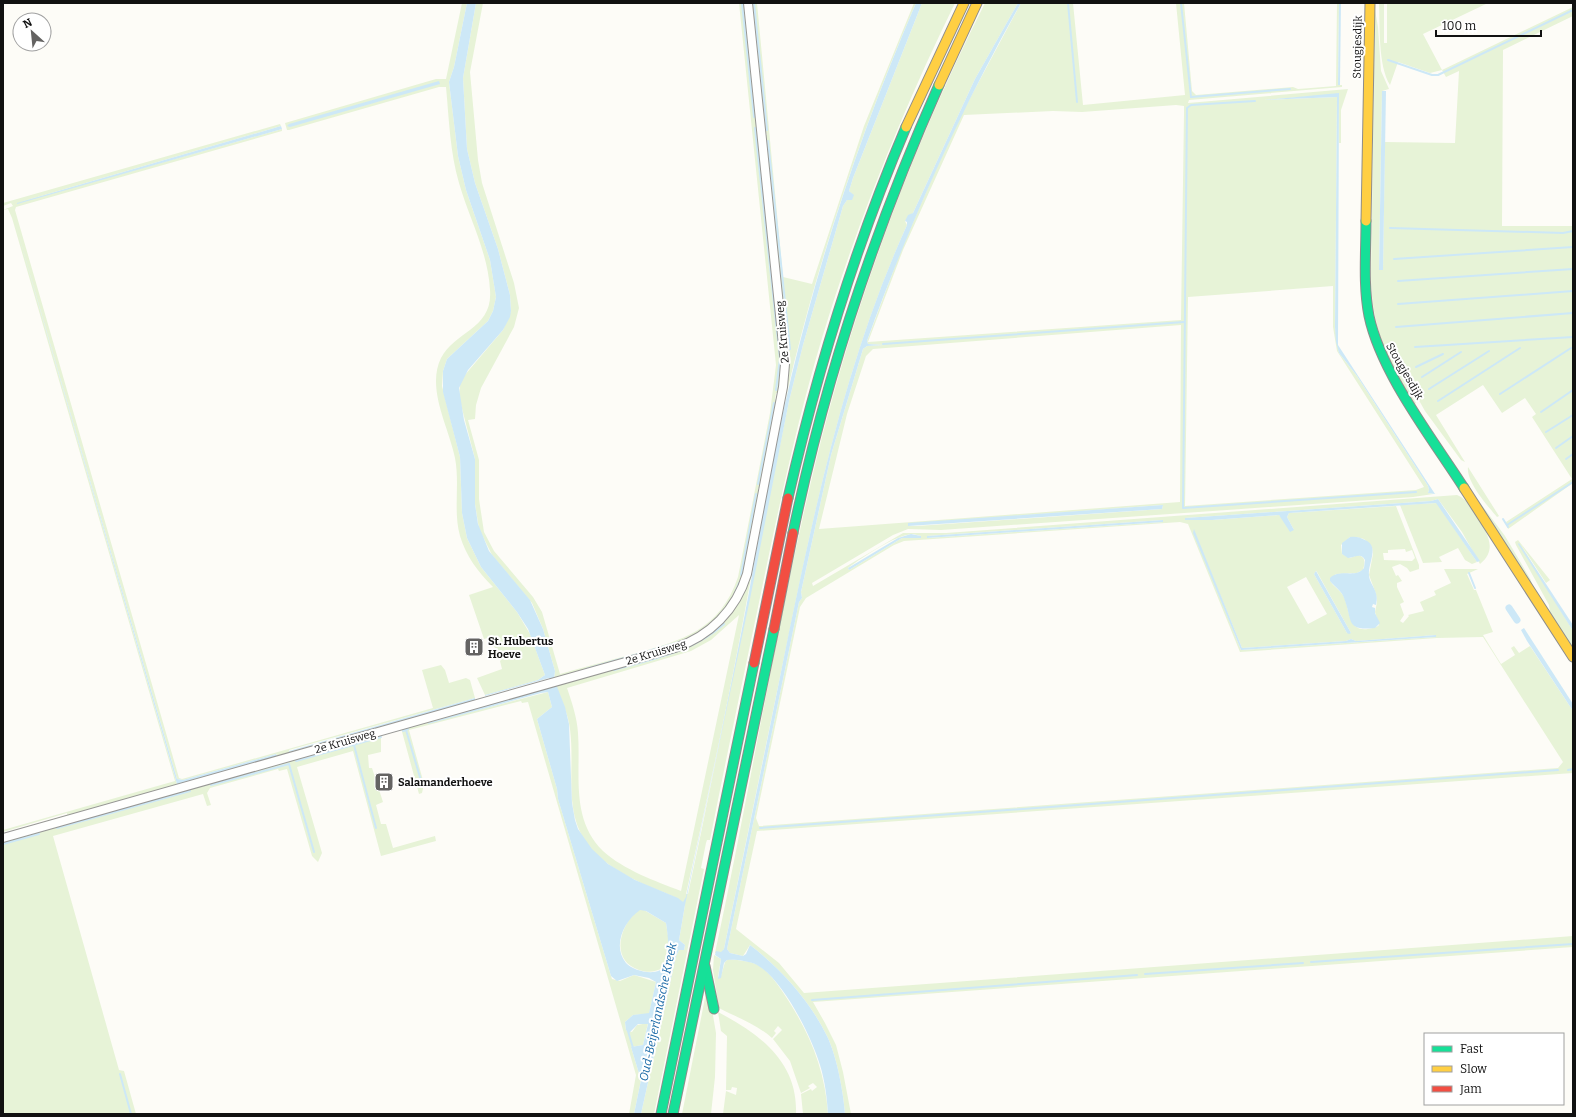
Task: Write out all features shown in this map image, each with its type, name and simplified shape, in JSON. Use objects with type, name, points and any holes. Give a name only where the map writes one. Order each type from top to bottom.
[{"type":"main road","points":[[661,1114],[785,517],[812,400],[843,296],[877,200],[915,106],[964,3]]},
{"type":"main road","points":[[673,1114],[806,472],[828,387],[862,278],[896,184],[930,103],[977,3]]},
{"type":"main road","name":"Stougjesdijk","points":[[1370,3],[1366,287],[1367,311],[1373,336],[1382,359],[1402,392],[1573,657]]},
{"type":"main road","points":[[704,961],[714,1009]]},
{"type":"street","name":"2e Kruisweg","points":[[3,838],[668,650],[694,640],[715,625],[725,615],[736,599],[746,576],[782,394],[786,360],[748,3]]},
{"type":"green space","points":[[462,3],[467,3],[454,67],[449,82],[458,156],[466,190],[490,260],[496,297],[493,311],[488,321],[447,359],[443,371],[442,386],[460,457],[462,513],[467,538],[481,567],[517,612],[530,634],[545,675],[538,680],[485,695],[477,678],[502,669],[500,661],[502,659],[501,656],[498,657],[491,637],[484,639],[469,595],[493,587],[482,576],[473,563],[460,536],[457,517],[457,478],[455,458],[440,408],[436,382],[437,370],[441,358],[447,349],[480,322],[486,313],[489,303],[490,290],[486,262],[456,171],[450,135],[446,87],[439,87],[289,130],[287,130],[285,123],[436,79],[446,79]]},
{"type":"green space","points":[[476,3],[483,3],[470,72],[478,160],[482,183],[514,283],[519,308],[514,327],[481,388],[476,405],[475,419],[468,420],[479,460],[479,499],[484,532],[494,551],[533,597],[542,612],[560,674],[668,644],[698,630],[710,621],[721,609],[730,595],[738,577],[770,413],[776,365],[739,3],[746,3],[756,121],[758,124],[783,339],[780,393],[776,393],[775,399],[778,402],[761,488],[758,488],[758,491],[761,493],[743,579],[740,579],[739,582],[742,583],[728,608],[694,638],[554,680],[555,671],[543,629],[532,603],[492,555],[479,529],[475,504],[475,459],[459,397],[460,384],[464,376],[503,330],[511,311],[510,295],[498,249],[475,183],[467,149],[463,78]]},
{"type":"green space","points":[[750,3],[757,3],[783,277],[812,284],[864,126],[914,3],[916,3],[880,91],[848,180],[819,271],[794,363],[775,449],[711,782],[686,894],[688,894],[701,833],[789,401],[803,345],[843,206],[847,200],[852,200],[852,194],[849,191],[853,178],[922,3],[955,3],[899,126],[865,210],[812,372],[779,509],[710,840],[707,840],[706,843],[701,868],[704,869],[654,1114],[641,1114],[676,956],[679,950],[684,950],[685,945],[679,940],[685,905],[673,896],[643,884],[618,870],[600,858],[587,844],[579,829],[574,814],[571,781],[570,729],[566,711],[555,683],[695,641],[740,595],[785,384],[765,137],[767,134],[765,133]],"holes":[[[739,615],[681,891],[620,864],[603,851],[593,838],[586,825],[581,810],[579,795],[579,748],[577,727],[574,710],[567,688],[691,651],[711,640]]]},
{"type":"green space","points":[[985,3],[1018,3],[975,79],[913,213],[905,221],[907,225],[867,327],[850,379],[835,431],[810,536],[724,949],[722,952],[715,953],[775,647],[801,526],[830,405],[866,287],[909,171],[958,58]]},
{"type":"green space","points":[[1021,3],[1073,3],[1083,105],[1185,95],[1176,3],[1184,3],[1192,91],[1196,95],[1293,87],[1298,89],[1336,86],[1337,3],[1339,3],[1338,85],[1342,85],[1342,87],[1189,100],[1188,103],[1348,89],[1341,110],[1341,143],[1339,143],[1339,94],[1264,100],[1337,97],[1335,327],[1339,353],[1357,376],[1428,486],[1428,493],[1434,494],[1413,497],[941,530],[908,529],[893,535],[812,583],[813,586],[903,533],[946,533],[1457,495],[1468,504],[1484,528],[1489,540],[1489,552],[1480,564],[1462,532],[1438,499],[1431,501],[1185,518],[1185,520],[1212,520],[1279,515],[1294,530],[1287,517],[1289,513],[1396,506],[1419,565],[1419,569],[1410,572],[1407,568],[1400,564],[1392,567],[1396,576],[1398,575],[1402,581],[1397,583],[1397,587],[1404,602],[1400,604],[1404,615],[1400,621],[1403,623],[1409,616],[1408,615],[1424,611],[1420,602],[1436,595],[1434,591],[1451,583],[1444,569],[1478,569],[1467,574],[1474,590],[1476,590],[1493,632],[1483,635],[1501,664],[1515,655],[1511,648],[1514,646],[1519,653],[1530,646],[1573,711],[1573,769],[1568,769],[1573,770],[1573,773],[757,831],[736,929],[779,963],[804,993],[1573,936],[1573,947],[813,1002],[836,1045],[851,1114],[845,1114],[837,1064],[831,1044],[812,1010],[784,975],[750,945],[743,956],[730,953],[727,949],[831,455],[863,349],[867,346],[884,345],[868,344],[867,341],[901,250],[961,115]],"holes":[[[1176,105],[1184,106],[1181,320],[868,342],[903,250],[964,115],[1053,111],[1082,112]],[[1333,286],[1333,327],[1337,351],[1424,487],[1416,490],[1185,506],[1188,297]],[[1181,325],[1180,502],[819,529],[847,414],[866,356],[873,349]],[[1163,505],[1162,509],[908,526],[908,524]],[[1163,520],[1163,522],[927,538],[927,536]],[[1180,522],[1188,524],[1240,652],[1437,638],[1483,637],[1563,762],[1558,768],[759,826],[756,818],[800,607],[806,598],[894,545],[904,541]],[[1193,529],[1242,648],[1346,641],[1351,639],[1356,641],[1436,635],[1436,637],[1241,650]],[[913,534],[921,536],[921,538],[902,538],[849,570],[848,568],[854,563],[888,542],[906,535]],[[1350,537],[1364,539],[1372,547],[1373,554],[1369,575],[1376,594],[1377,602],[1375,612],[1379,625],[1375,627],[1361,629],[1353,624],[1344,597],[1330,580],[1336,574],[1357,573],[1363,570],[1364,559],[1361,556],[1358,555],[1350,558],[1342,554],[1341,545]],[[1405,549],[1406,552],[1412,550],[1415,558],[1412,561],[1384,560],[1383,553],[1388,553],[1388,550]],[[1316,571],[1351,633],[1347,633],[1314,574]],[[1306,577],[1327,614],[1308,624],[1287,587]]]},
{"type":"green space","points":[[1379,3],[1384,3],[1384,43],[1387,43],[1387,3],[1488,3],[1423,34],[1442,70],[1430,73],[1398,62],[1390,85],[1383,67]]},
{"type":"green space","points":[[1573,7],[1573,16],[1503,50],[1502,226],[1573,226],[1573,483],[1508,529],[1506,522],[1572,479],[1532,417],[1536,414],[1525,398],[1502,413],[1483,385],[1436,415],[1465,462],[1461,460],[1425,411],[1399,365],[1397,366],[1416,403],[1415,404],[1396,373],[1382,342],[1374,310],[1371,274],[1375,10],[1378,27],[1381,71],[1389,89],[1382,91],[1379,270],[1383,270],[1385,142],[1455,143],[1459,71],[1446,77],[1442,70]]},
{"type":"green space","points":[[280,124],[281,126],[17,203],[282,129],[282,131],[16,207],[15,210],[179,778],[182,779],[433,708],[422,670],[441,665],[445,670],[449,683],[466,678],[470,680],[475,698],[289,750],[289,752],[475,700],[475,702],[3,836],[3,834],[67,815],[67,813],[3,832],[3,830],[175,781],[12,218],[8,209],[3,210],[13,206],[11,203],[3,206],[3,203]],"holes":[[[13,216],[177,779],[183,780],[276,754],[277,755],[177,784]]]},
{"type":"green space","points":[[1468,467],[1499,516],[1497,517],[1474,487],[1470,480]]},
{"type":"green space","points":[[1478,500],[1505,536],[1531,580],[1532,586]]},
{"type":"green space","points":[[1437,503],[1477,562],[1472,564],[1465,560],[1458,548],[1439,557],[1442,562],[1423,563],[1400,505]]},
{"type":"green space","points":[[1518,540],[1550,580],[1546,583],[1520,543],[1573,631],[1573,648],[1550,612],[1549,605],[1516,545],[1515,542]]},
{"type":"green space","points":[[551,685],[552,688],[428,723],[548,692],[552,707],[537,719],[557,789],[558,799],[612,979],[620,981],[634,975],[656,982],[649,1014],[633,1015],[625,1022],[626,1030],[632,1032],[637,1025],[648,1023],[643,1045],[631,1047],[641,1080],[634,1114],[629,1114],[636,1075],[528,702],[522,703],[521,701],[409,730],[424,784],[422,793],[419,794],[401,728]]},
{"type":"green space","points":[[381,734],[381,752],[368,755],[369,768],[372,768],[383,802],[376,805],[381,824],[386,824],[393,848],[435,836],[436,841],[381,856],[353,751],[297,767],[322,853],[318,862],[312,856],[287,769],[279,771],[278,769],[210,788],[207,793],[211,805],[207,806],[203,794],[53,836],[119,1070],[124,1071],[136,1114],[3,1114],[3,839]]},
{"type":"green space","points":[[598,875],[644,910],[666,923],[669,942],[663,968],[651,972],[645,972],[631,966],[625,960],[620,946],[621,938],[627,923],[632,916]]},
{"type":"green space","points":[[714,955],[721,959],[718,977],[721,976],[725,962],[728,959],[758,965],[771,976],[796,1013],[816,1054],[824,1083],[828,1114],[803,1114],[801,1094],[811,1089],[812,1091],[817,1087],[813,1083],[808,1086],[810,1088],[801,1093],[790,1061],[773,1039],[782,1030],[778,1026],[774,1031],[776,1033],[772,1038],[753,1025],[719,1008],[713,970]]},
{"type":"green space","points":[[709,992],[716,1033],[715,1077],[711,1114],[682,1114],[706,993]]},
{"type":"green space","points":[[718,1012],[762,1040],[774,1052],[791,1079],[795,1096],[796,1114],[723,1114],[726,1091],[736,1095],[737,1088],[732,1087],[731,1090],[726,1090],[727,1036],[721,1031]]},
{"type":"water","name":"Oud-Beijerlandsche Kreek","points":[[467,3],[476,3],[463,78],[467,149],[475,183],[498,249],[510,295],[511,311],[510,317],[503,330],[468,370],[459,388],[464,420],[475,459],[475,504],[478,524],[489,551],[530,600],[543,629],[555,671],[554,679],[565,707],[569,724],[572,803],[575,820],[578,829],[592,849],[608,864],[635,880],[678,898],[683,902],[686,897],[708,795],[679,940],[685,945],[684,950],[679,950],[676,956],[641,1114],[634,1114],[641,1080],[631,1047],[643,1045],[648,1024],[638,1024],[629,1033],[626,1030],[625,1022],[633,1015],[649,1013],[656,982],[649,978],[634,975],[617,981],[611,976],[558,799],[557,789],[537,719],[552,707],[548,692],[428,724],[551,687],[549,678],[485,696],[538,680],[545,675],[528,629],[517,612],[481,567],[467,538],[462,513],[460,457],[443,392],[443,371],[447,359],[488,321],[493,311],[496,297],[490,260],[466,190],[458,156],[449,82],[454,67]],"holes":[[[640,910],[646,911],[666,923],[668,944],[667,960],[665,965],[662,969],[652,972],[640,971],[629,966],[622,956],[620,949],[620,942],[625,927]]]},
{"type":"water","points":[[916,3],[922,3],[853,178],[849,191],[854,195],[852,200],[847,200],[843,206],[803,345],[789,401],[750,599],[720,738],[779,431],[816,282],[830,235],[879,94]]},
{"type":"water","points":[[1018,3],[1021,3],[977,85],[937,169],[883,297],[867,341],[868,344],[884,345],[867,346],[863,349],[831,455],[727,949],[730,953],[743,956],[746,954],[750,945],[762,954],[794,986],[820,1023],[831,1044],[837,1064],[845,1114],[828,1114],[822,1071],[816,1054],[795,1010],[777,983],[767,972],[757,965],[738,960],[727,960],[724,963],[721,978],[718,979],[721,959],[715,955],[716,951],[721,952],[724,949],[811,528],[851,374],[886,274],[907,225],[907,222],[905,221],[908,215],[913,213],[975,79]]},
{"type":"water","points":[[1339,3],[1341,3],[1340,85],[1338,85]]},
{"type":"water","points":[[439,81],[440,84],[290,127],[287,126],[289,124]]},
{"type":"water","points":[[1382,91],[1386,91],[1383,270],[1379,270]]},
{"type":"water","points":[[1339,93],[1338,345],[1435,494],[1428,493],[1428,486],[1357,376],[1339,353],[1336,342],[1337,97],[1264,100]]},
{"type":"water","points":[[281,126],[282,129],[17,204],[17,203]]},
{"type":"water","points":[[13,216],[177,779],[183,780],[276,754],[277,756],[177,784]]},
{"type":"water","points":[[1438,499],[1480,561],[1477,562],[1436,503],[1289,513],[1287,517],[1294,530],[1290,532],[1279,515],[1212,520],[1185,520],[1185,518],[1431,501]]},
{"type":"water","points":[[1163,505],[1162,509],[908,526],[908,523]]},
{"type":"water","points":[[1163,520],[1163,522],[927,538],[927,536]]},
{"type":"water","points":[[1194,529],[1242,648],[1346,641],[1351,639],[1356,641],[1436,635],[1436,637],[1241,650],[1193,533]]},
{"type":"water","points":[[911,534],[921,536],[921,538],[902,538],[849,570],[848,568],[898,538]]},
{"type":"water","points":[[1350,537],[1361,538],[1372,546],[1373,551],[1369,578],[1376,592],[1377,600],[1376,605],[1373,604],[1372,607],[1375,608],[1375,613],[1380,623],[1375,628],[1365,629],[1354,626],[1343,596],[1330,581],[1330,578],[1334,575],[1357,573],[1364,568],[1365,560],[1362,556],[1348,558],[1342,554],[1342,543]]},
{"type":"water","points":[[1519,543],[1573,625],[1573,631],[1518,544]]},
{"type":"water","points":[[1316,571],[1351,633],[1347,633],[1314,574]]},
{"type":"water","points":[[1524,628],[1573,704],[1573,711],[1527,641],[1521,630]]},
{"type":"water","points":[[475,698],[475,700],[289,752],[289,751]]},
{"type":"waterway","points":[[742,3],[754,117]]},
{"type":"waterway","points":[[754,3],[767,130]]},
{"type":"waterway","points":[[1068,3],[1077,102]]},
{"type":"waterway","points":[[1181,3],[1191,97]]},
{"type":"waterway","points":[[1388,60],[1432,75],[1438,75],[1573,10]]},
{"type":"waterway","points":[[1191,97],[1290,89]]},
{"type":"waterway","points":[[1255,101],[1191,105],[1187,108],[1183,508],[1416,492]]},
{"type":"waterway","points":[[755,128],[780,359],[776,390]]},
{"type":"waterway","points":[[768,141],[790,349]]},
{"type":"waterway","points":[[1390,228],[1563,233],[1573,231]]},
{"type":"waterway","points":[[1394,259],[1573,247]]},
{"type":"waterway","points":[[1398,281],[1573,269]]},
{"type":"waterway","points":[[1398,304],[1573,291]]},
{"type":"waterway","points":[[1396,327],[1573,313]]},
{"type":"waterway","points":[[883,344],[1184,322]]},
{"type":"waterway","points":[[1415,347],[1573,337]]},
{"type":"waterway","points":[[1438,401],[1520,348]]},
{"type":"waterway","points":[[1500,394],[1571,348]]},
{"type":"waterway","points":[[1429,389],[1489,351]]},
{"type":"waterway","points":[[1422,377],[1461,352]]},
{"type":"waterway","points":[[1416,367],[1443,354]]},
{"type":"waterway","points":[[1541,412],[1573,390]]},
{"type":"waterway","points":[[758,484],[774,403]]},
{"type":"waterway","points":[[1546,432],[1573,415]]},
{"type":"waterway","points":[[1556,448],[1573,436]]},
{"type":"waterway","points":[[1566,459],[1573,454]]},
{"type":"waterway","points":[[1507,525],[1573,482]]},
{"type":"waterway","points":[[741,575],[756,494]]},
{"type":"waterway","points":[[1503,519],[1508,527]]},
{"type":"waterway","points":[[1469,573],[1475,588]]},
{"type":"waterway","points":[[735,593],[739,583]]},
{"type":"waterway","points":[[1509,608],[1517,620]]},
{"type":"waterway","points":[[614,670],[658,658],[686,648],[712,634],[724,624]]},
{"type":"waterway","points":[[586,669],[683,641]]},
{"type":"waterway","points":[[403,731],[408,729]]},
{"type":"waterway","points":[[406,730],[422,784]]},
{"type":"waterway","points":[[296,761],[381,737]]},
{"type":"waterway","points":[[354,745],[376,828]]},
{"type":"waterway","points":[[289,764],[314,852]]},
{"type":"waterway","points":[[211,785],[289,764]]},
{"type":"waterway","points":[[1568,770],[1573,769]]},
{"type":"waterway","points":[[760,828],[1558,770]]},
{"type":"waterway","points":[[57,828],[190,791]]},
{"type":"waterway","points":[[3,844],[39,834]]},
{"type":"waterway","points":[[1311,962],[1573,944]]},
{"type":"waterway","points":[[1145,974],[1303,963]]},
{"type":"waterway","points":[[812,1000],[1137,975]]},
{"type":"waterway","points":[[628,1031],[633,1048]]},
{"type":"waterway","points":[[120,1074],[131,1114]]},
{"type":"traffic: fast","points":[[793,533],[820,418],[854,305],[894,194],[939,85]]},
{"type":"traffic: fast","points":[[788,498],[812,403],[839,310],[870,218],[906,127]]},
{"type":"traffic: fast","points":[[1366,221],[1366,293],[1369,316],[1375,338],[1384,360],[1409,405],[1464,488]]},
{"type":"traffic: fast","points":[[673,1114],[774,629]]},
{"type":"traffic: fast","points":[[661,1114],[754,663]]},
{"type":"traffic: fast","points":[[705,966],[714,1009]]},
{"type":"traffic: slow","points":[[906,127],[964,3]]},
{"type":"traffic: slow","points":[[939,85],[977,3]]},
{"type":"traffic: slow","points":[[1366,221],[1370,3]]},
{"type":"traffic: slow","points":[[1464,488],[1573,657]]},
{"type":"traffic: jam","points":[[754,663],[788,498]]},
{"type":"traffic: jam","points":[[774,629],[793,533]]},
{"type":"place","name":"St. Hubertus Hoeve","points":[[474,647]]},
{"type":"place","name":"Salamanderhoeve","points":[[384,782]]}]
